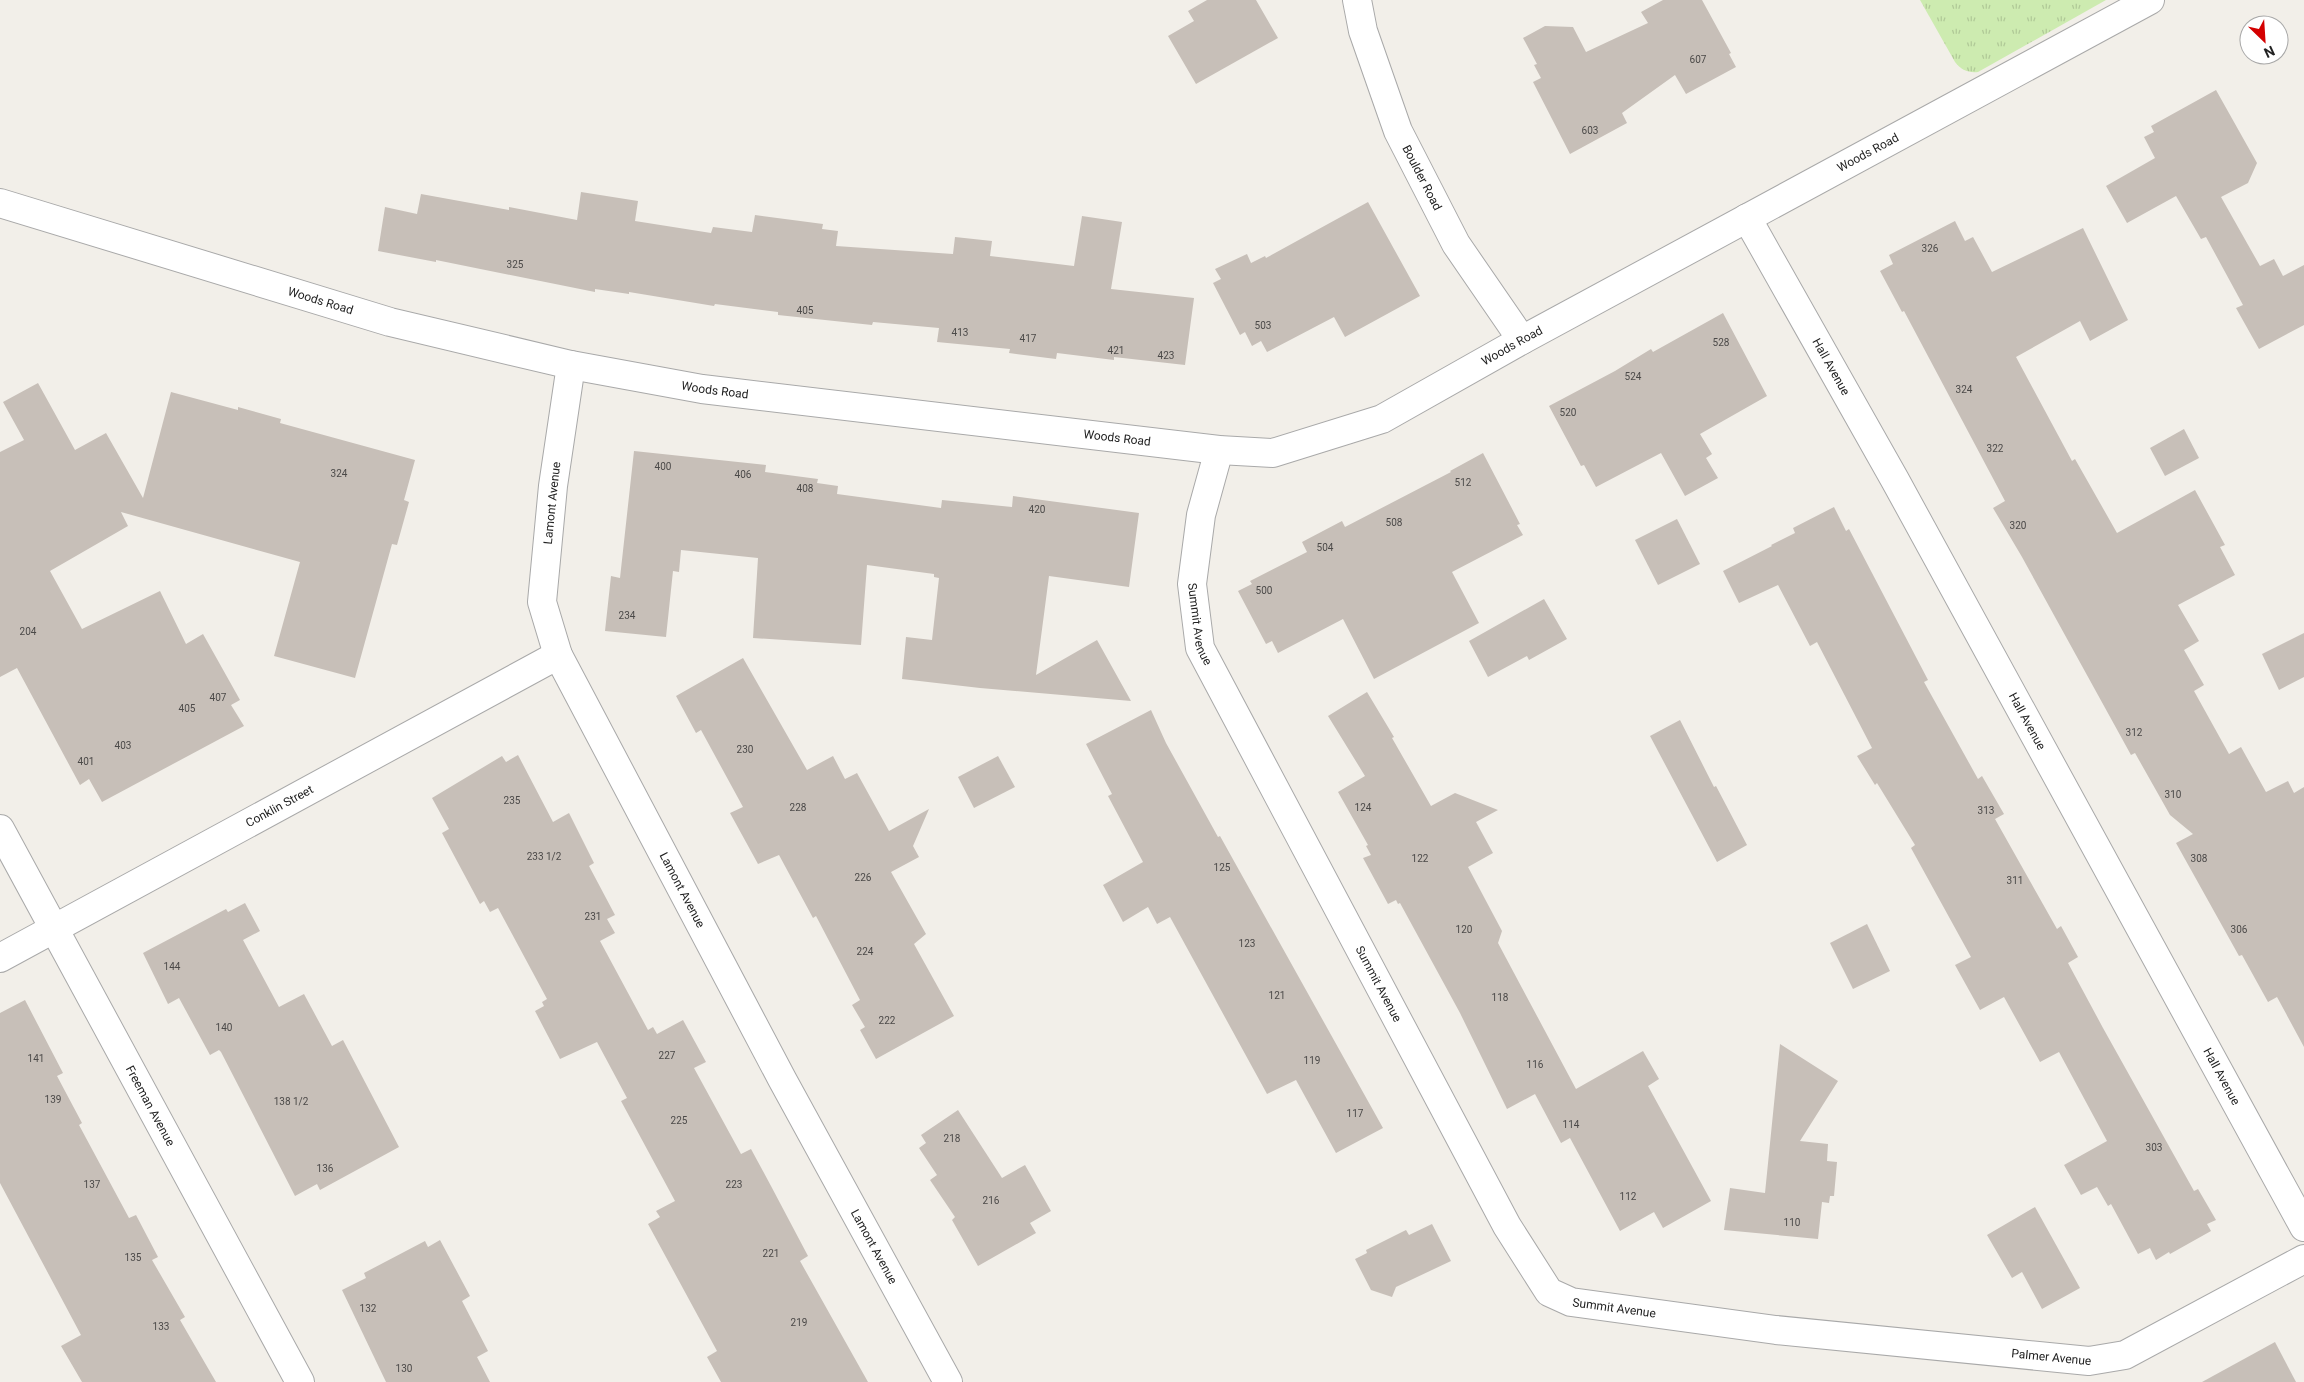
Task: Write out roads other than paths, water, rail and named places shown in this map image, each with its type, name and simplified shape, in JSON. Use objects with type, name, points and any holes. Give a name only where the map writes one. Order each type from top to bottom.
[{"type":"street","name":"Boulder Road","points":[[1356,0],[1363,31],[1398,131],[1456,244],[1522,340]]},
{"type":"street","name":"Woods Road","points":[[0,203],[390,322],[571,365],[702,389],[1219,450],[1273,453],[1382,419],[1522,340],[2150,0]]},
{"type":"street","name":"Hall Avenue","points":[[1747,218],[1900,488],[2304,1227]]},
{"type":"street","name":"Lamont Avenue","points":[[571,365],[553,486],[542,602],[558,655],[782,1079],[948,1382]]},
{"type":"street","name":"Summit Avenue","points":[[1219,450],[1201,515],[1192,584],[1200,648],[1507,1226],[1549,1292],[1571,1302],[1776,1330]]},
{"type":"street","name":"Conklin Street","points":[[0,958],[558,655]]},
{"type":"street","name":"Freeman Avenue","points":[[0,829],[300,1382]]},
{"type":"street","name":"Palmer Avenue","points":[[1776,1330],[2089,1361],[2126,1355],[2304,1259]]}]
